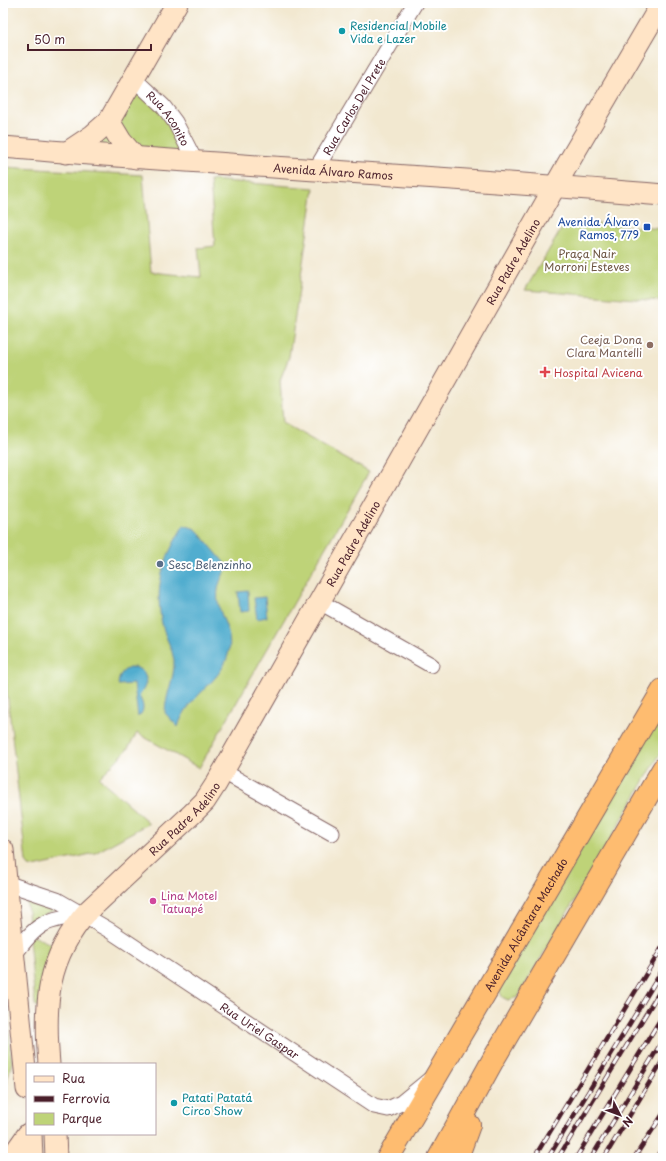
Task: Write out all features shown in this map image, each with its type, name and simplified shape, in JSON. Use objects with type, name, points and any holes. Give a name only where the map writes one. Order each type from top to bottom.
[{"type":"highway","name":"Avenida Alcântara Machado","points":[[388,1158],[663,690]]},
{"type":"highway","points":[[439,1158],[493,1060],[663,769]]},
{"type":"highway","points":[[457,1158],[493,1060]]},
{"type":"main road","points":[[66,153],[93,135],[108,121],[177,3]]},
{"type":"main road","name":"Rua Padre Adelino","points":[[49,1063],[46,1032],[47,1001],[52,973],[63,944],[84,915],[192,814],[204,801],[224,772],[556,186],[662,3]]},
{"type":"main road","points":[[108,121],[121,141],[136,158]]},
{"type":"main road","name":"Avenida Álvaro Ramos","points":[[3,147],[196,163],[316,169],[663,195]]},
{"type":"main road","points":[[3,850],[26,1079]]},
{"type":"main road","points":[[11,1158],[27,1135]]},
{"type":"main road","points":[[31,1135],[32,1158]]},
{"type":"main road","points":[[55,1135],[56,1158]]},
{"type":"street","name":"Rua Carlos Del Prete","points":[[316,169],[415,3]]},
{"type":"street","name":"Rua Aconito","points":[[134,78],[163,106],[175,122],[196,163]]},
{"type":"street","points":[[320,602],[431,666]]},
{"type":"street","points":[[224,772],[332,833]]},
{"type":"street","name":"Rua Uriel Gaspar","points":[[6,883],[57,900],[109,930],[374,1106],[388,1109],[402,1103],[436,1074]]},
{"type":"street","points":[[14,954],[33,930],[41,925],[57,919],[84,915]]},
{"type":"green space","points":[[132,82],[161,107],[191,160],[93,153]]},
{"type":"green space","name":"Sesc Belenzinho","points":[[3,167],[143,175],[151,272],[201,277],[198,248],[215,246],[210,180],[314,188],[289,357],[280,380],[283,423],[369,472],[199,768],[137,733],[127,750],[99,778],[149,823],[95,853],[34,867],[29,866],[26,862],[3,655]]},
{"type":"green space","name":"Praça Nair Morroni Esteves","points":[[575,222],[663,229],[663,297],[660,301],[525,290],[562,228]]},
{"type":"green space","points":[[663,709],[663,749],[518,997],[508,1000],[502,997],[499,989]]},
{"type":"green space","points":[[26,897],[61,908],[29,921]]},
{"type":"green space","points":[[33,936],[53,945],[38,1007],[35,1005],[29,938]]},
{"type":"green space","points":[[3,979],[12,1062],[3,1094]]},
{"type":"water","points":[[184,525],[196,529],[228,567],[220,581],[218,604],[228,633],[230,644],[224,665],[218,674],[188,707],[182,716],[178,727],[165,713],[165,706],[173,674],[174,660],[163,628],[159,599],[165,562]]},
{"type":"water","points":[[248,591],[249,611],[240,612],[238,592]]},
{"type":"water","points":[[265,597],[267,617],[257,619],[254,598]]},
{"type":"water","points":[[135,667],[143,673],[146,680],[146,684],[139,696],[143,704],[143,709],[138,717],[134,684],[118,685],[122,672]]},
{"type":"railway","points":[[534,1158],[663,946]]},
{"type":"railway","points":[[548,1158],[663,969]]},
{"type":"railway","points":[[558,1158],[663,986]]},
{"type":"railway","points":[[576,1158],[663,1015]]},
{"type":"railway","points":[[591,1158],[663,1040]]},
{"type":"railway","points":[[604,1158],[663,1060]]},
{"type":"railway","points":[[634,1158],[663,1114]]},
{"type":"railway","points":[[656,1158],[663,1147]]},
{"type":"place","name":"Residencial Mobile Vida e Lazer","points":[[342,31]]},
{"type":"place","name":"Avenida Álvaro Ramos, 779","points":[[647,227]]},
{"type":"place","name":"Ceeja Dona Clara Mantelli","points":[[650,345]]},
{"type":"place","name":"Hospital Avicena","points":[[545,372]]},
{"type":"place","name":"Sesc Belenzinho","points":[[160,564]]},
{"type":"place","name":"Lina Motel Tatuapé","points":[[153,901]]},
{"type":"place","name":"Patati Patatá Circo Show","points":[[174,1103]]}]
